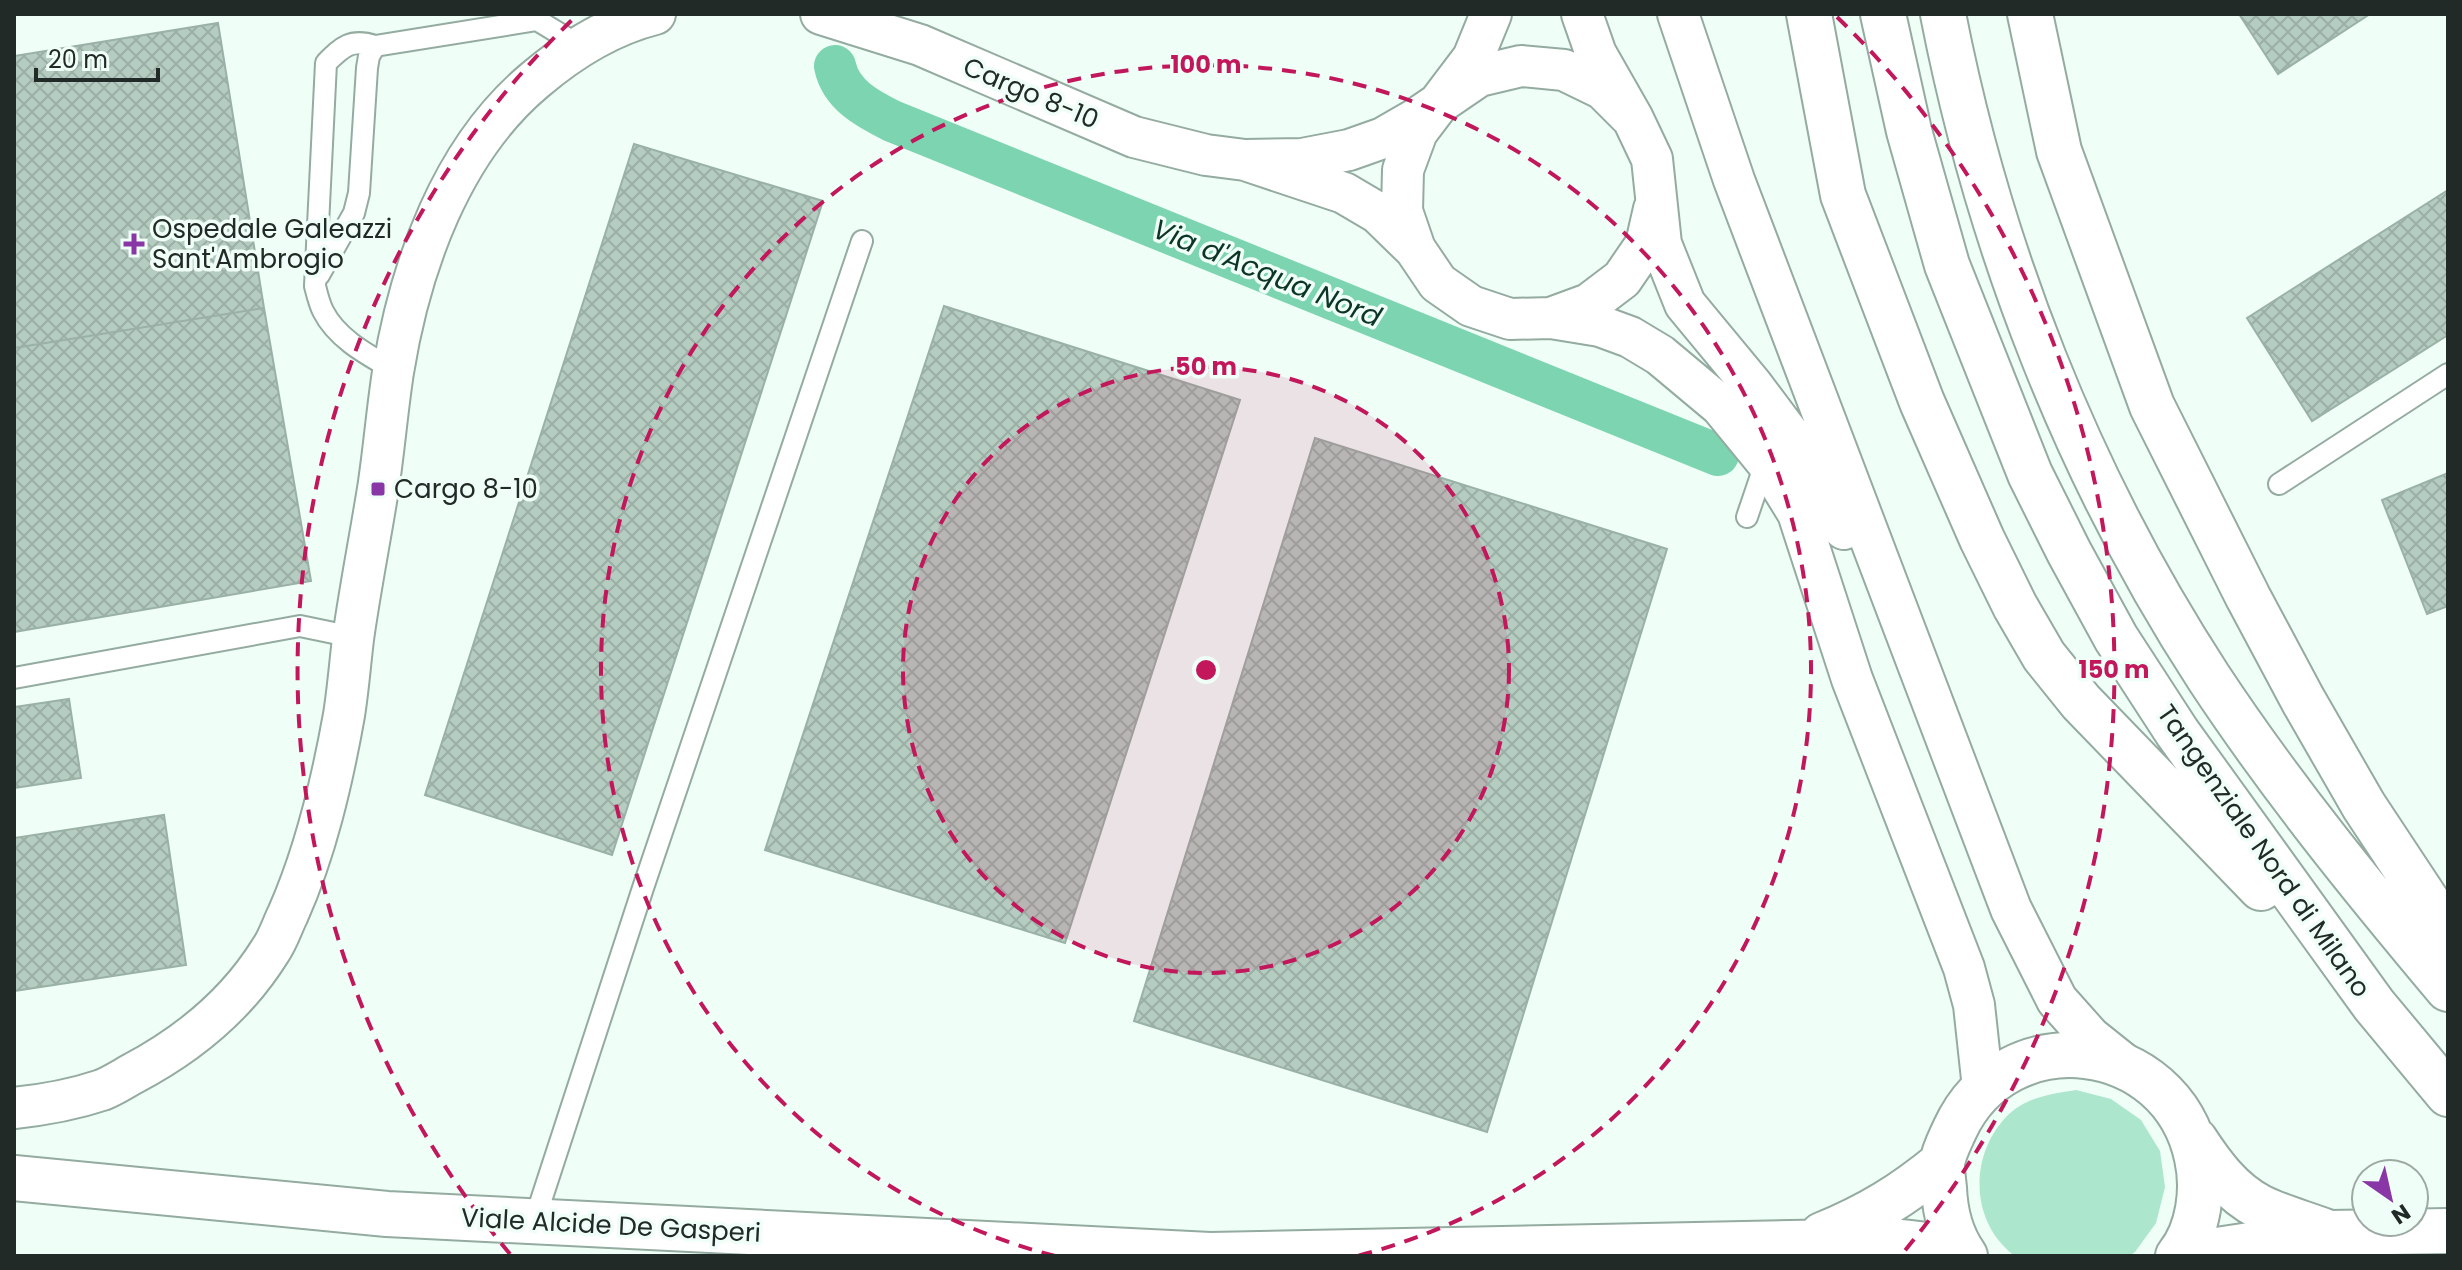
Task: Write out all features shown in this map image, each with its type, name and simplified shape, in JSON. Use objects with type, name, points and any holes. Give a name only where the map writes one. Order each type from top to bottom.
[{"type":"main road","points":[[1809,14],[1843,195],[1922,402],[2015,606],[2044,656],[2081,702],[2374,1005]]},
{"type":"main road","name":"Tangenziale Nord di Milano","points":[[1883,14],[1909,131],[1947,265],[2030,474],[2076,564],[2125,652],[2177,732],[2374,1005],[2448,1094]]},
{"type":"main road","name":"Tangenziale Nord di Milano","points":[[1943,14],[1973,146],[2013,277],[2058,392],[2122,530],[2181,633],[2247,734],[2334,851],[2448,989]]},
{"type":"main road","points":[[2030,14],[2059,151],[2152,406],[2303,700],[2364,806],[2448,933]]},
{"type":"main road","points":[[1965,1256],[1956,1243],[1945,1211],[1942,1163],[1948,1145],[1962,1114],[1983,1088],[2015,1067],[2051,1056],[2089,1055],[2125,1065],[2154,1083],[2178,1108],[2193,1138],[2229,1185],[2258,1206],[2330,1233]]},
{"type":"main road","points":[[2178,1256],[2198,1214],[2201,1176],[2193,1138]]},
{"type":"main road","name":"Viale Alcide De Gasperi","points":[[1799,1245],[1876,1211],[1908,1191],[1942,1163]]},
{"type":"main road","name":"Viale Alcide De Gasperi","points":[[14,1178],[288,1206],[534,1222],[1210,1255],[1891,1241],[1919,1243],[1952,1256]]},
{"type":"main road","points":[[2204,1256],[2217,1250],[2330,1233],[2448,1231]]},
{"type":"street","points":[[14,1108],[103,1089],[161,1059],[194,1035],[236,997],[271,950],[295,898],[318,834],[344,714],[394,370],[416,276],[430,235],[449,191],[475,145],[513,98],[580,46],[655,14]]},
{"type":"street","name":"Cargo 8-10","points":[[821,14],[920,45],[1134,137],[1206,155],[1245,160]]},
{"type":"street","points":[[1415,249],[1402,211],[1403,170],[1417,132],[1473,58],[1491,14]]},
{"type":"street","points":[[1582,14],[1596,54],[1652,159],[1661,244],[1685,304],[1803,453],[1842,523],[1870,591],[1908,639]]},
{"type":"street","points":[[1678,14],[1734,180],[2011,909],[2057,1000],[2090,1037],[2125,1065]]},
{"type":"street","points":[[1245,160],[1302,159],[1349,150],[1383,138],[1479,76],[1521,66],[1564,70],[1603,89],[1633,119]]},
{"type":"street","points":[[1245,160],[1344,193],[1378,213],[1415,249],[1438,283],[1471,306],[1510,319],[1551,318],[1600,326],[1630,337],[1660,355],[1721,406],[1766,461],[1798,513],[1852,679],[1964,968],[1974,1005],[1983,1088]]},
{"type":"street","points":[[1551,318],[1589,304],[1622,279],[1646,244],[1656,201]]},
{"type":"lane","points":[[394,370],[340,334],[323,311],[315,286],[326,63],[340,49],[361,42],[375,46],[537,20],[580,46]]},
{"type":"lane","points":[[315,286],[357,203],[367,68],[375,46]]},
{"type":"lane","points":[[534,1222],[648,873],[862,241]]},
{"type":"lane","points":[[2279,484],[2448,374]]},
{"type":"lane","points":[[1747,517],[1766,461]]},
{"type":"lane","points":[[14,678],[300,626],[353,637]]},
{"type":"green space","points":[[2076,1090],[2111,1099],[2141,1120],[2160,1151],[2165,1187],[2156,1223],[2129,1256],[2015,1256],[1989,1226],[1982,1207],[1981,1168],[1986,1149],[1995,1131],[2015,1109],[2040,1097]]},
{"type":"building","points":[[2239,14],[2370,14],[2278,74]]},
{"type":"building","name":"Ospedale Galeazzi Sant'Ambrogio","points":[[218,23],[264,308],[14,348],[14,56]]},
{"type":"building","points":[[634,144],[823,201],[612,855],[425,795]]},
{"type":"building","points":[[2448,190],[2448,335],[2312,421],[2247,318]]},
{"type":"building","points":[[944,306],[1240,400],[1065,943],[765,850]]},
{"type":"building","points":[[264,308],[311,581],[14,632],[14,348]]},
{"type":"building","points":[[1315,438],[1667,549],[1487,1132],[1134,1021]]},
{"type":"building","points":[[2448,473],[2448,606],[2427,614],[2382,500]]},
{"type":"building","points":[[69,699],[81,778],[14,788],[14,707]]},
{"type":"building","points":[[164,815],[186,965],[14,991],[14,838]]},
{"type":"waterway","name":"Via d'Acqua Nord","points":[[835,66],[849,93],[892,121],[1718,455]]},
{"type":"place","name":"Ospedale Galeazzi Sant'Ambrogio","points":[[134,244]]},
{"type":"place","name":"Cargo 8-10","points":[[378,489]]}]
